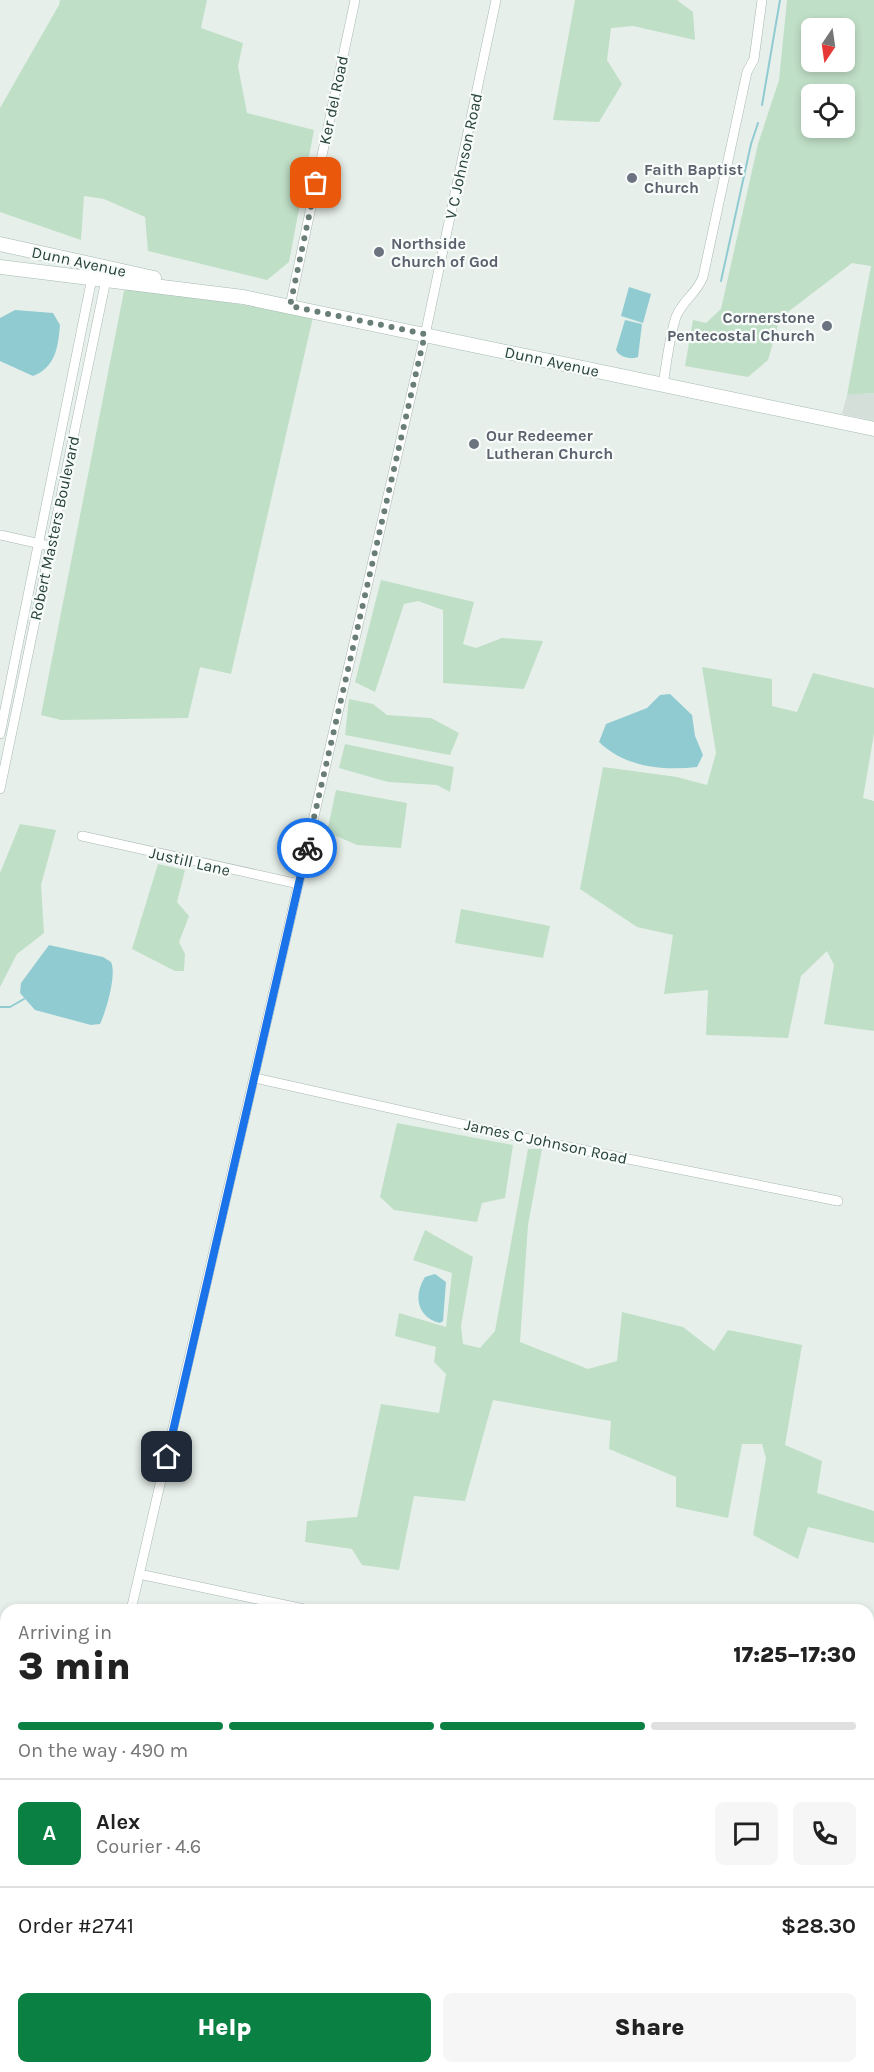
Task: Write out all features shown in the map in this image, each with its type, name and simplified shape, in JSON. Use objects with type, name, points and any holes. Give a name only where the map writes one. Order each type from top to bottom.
[{"type":"main road","name":"Dunn Avenue","points":[[0,244],[103,271],[290,306],[874,429]]},
{"type":"main road","name":"Dunn Avenue","points":[[0,267],[91,279],[103,271]]},
{"type":"street","name":"Ker del Road","points":[[290,306],[355,0]]},
{"type":"street","name":"V C Johnson Road","points":[[132,1604],[425,334],[496,0]]},
{"type":"street","points":[[663,384],[676,318],[683,303],[699,288],[703,278],[747,72],[754,59],[762,0]]},
{"type":"street","name":"Robert Masters Boulevard","points":[[0,789],[51,546],[103,271]]},
{"type":"street","name":"Robert Masters Boulevard","points":[[0,734],[4,689],[39,543],[91,279]]},
{"type":"street","points":[[0,535],[51,546]]},
{"type":"street","points":[[4,689],[20,692]]},
{"type":"street","name":"Justill Lane","points":[[82,836],[299,884]]},
{"type":"street","name":"James C Johnson Road","points":[[255,1078],[550,1143],[838,1201]]},
{"type":"street","points":[[139,1574],[281,1604]]},
{"type":"shaded area","points":[[874,393],[874,421],[842,414],[847,395]]},
{"type":"green space","points":[[60,0],[207,0],[201,28],[243,43],[238,66],[247,113],[314,130],[289,262],[267,280],[148,251],[145,217],[104,199],[84,196],[81,240],[0,212],[0,108]]},
{"type":"green space","points":[[575,0],[677,0],[693,12],[695,40],[633,26],[611,28],[607,60],[622,84],[599,122],[553,120]]},
{"type":"green space","points":[[787,0],[874,0],[874,393],[847,395],[871,266],[852,263],[780,318],[768,360],[748,377],[685,366],[693,320],[706,323],[721,309],[758,144],[779,80]]},
{"type":"green space","points":[[127,289],[186,295],[313,317],[231,674],[200,667],[188,718],[61,720],[41,715],[124,291]]},
{"type":"green space","points":[[381,580],[474,602],[463,644],[476,648],[502,638],[543,641],[524,689],[443,683],[443,610],[418,601],[404,604],[375,692],[355,682]]},
{"type":"green space","points":[[702,667],[772,679],[772,706],[797,712],[813,673],[874,688],[874,734],[863,798],[874,801],[874,1031],[824,1024],[834,965],[827,951],[801,976],[788,1038],[706,1035],[708,990],[664,994],[673,935],[637,927],[580,889],[603,767],[677,777],[707,785],[716,753]]},
{"type":"green space","points":[[349,699],[373,704],[387,715],[431,718],[459,733],[450,755],[345,735]]},
{"type":"green space","points":[[345,744],[454,767],[450,792],[437,785],[388,782],[339,768]]},
{"type":"green space","points":[[336,790],[407,803],[401,848],[357,845],[327,832]]},
{"type":"green space","points":[[20,824],[56,830],[41,885],[44,933],[17,954],[0,987],[0,873]]},
{"type":"green space","points":[[158,864],[185,870],[177,902],[189,916],[179,942],[185,954],[184,971],[175,971],[132,949]]},
{"type":"green space","points":[[461,909],[550,926],[543,958],[455,943]]},
{"type":"green space","points":[[397,1123],[513,1145],[505,1198],[482,1203],[477,1222],[394,1210],[380,1197]]},
{"type":"green space","points":[[528,1149],[542,1149],[528,1225],[520,1342],[588,1369],[617,1361],[622,1312],[683,1327],[714,1351],[728,1330],[802,1345],[785,1445],[822,1461],[817,1493],[874,1511],[874,1543],[808,1527],[798,1559],[753,1535],[766,1458],[762,1444],[742,1444],[728,1518],[676,1507],[676,1477],[609,1449],[611,1421],[493,1400],[465,1501],[414,1496],[399,1570],[362,1565],[352,1549],[305,1542],[307,1521],[357,1517],[381,1404],[439,1413],[446,1374],[434,1362],[436,1347],[395,1336],[399,1313],[446,1327],[452,1273],[413,1260],[425,1230],[473,1257],[461,1326],[463,1344],[480,1348],[495,1331]]},
{"type":"water","points":[[629,287],[651,294],[643,323],[621,316]]},
{"type":"water","points":[[15,310],[53,313],[60,325],[57,348],[51,362],[33,376],[0,361],[0,318]]},
{"type":"water","points":[[625,320],[642,324],[638,357],[625,357],[616,350]]},
{"type":"water","points":[[670,694],[692,715],[695,736],[703,755],[697,767],[657,767],[632,762],[620,757],[599,742],[606,724],[647,708],[660,695]]},
{"type":"water","points":[[49,945],[103,957],[111,962],[112,984],[100,1024],[91,1025],[35,1010],[20,993],[21,983]]},
{"type":"water","points":[[435,1274],[446,1282],[443,1321],[440,1323],[426,1316],[419,1305],[418,1298],[425,1277]]},
{"type":"waterway","points":[[762,105],[780,0]]},
{"type":"waterway","points":[[721,281],[751,144],[758,123]]},
{"type":"waterway","points":[[0,1007],[10,1007],[24,999]]},
{"type":"way so far","points":[[307,848],[425,334],[290,306],[316,183]]},
{"type":"place","name":"Faith Baptist Church","points":[[632,178]]},
{"type":"place","name":"Northside Church of God","points":[[379,252]]},
{"type":"place","name":"Cornerstone Pentecostal Church","points":[[827,326]]},
{"type":"place","name":"Our Redeemer Lutheran Church","points":[[474,444]]},
{"type":"route","points":[[167,1457],[307,848]]}]
